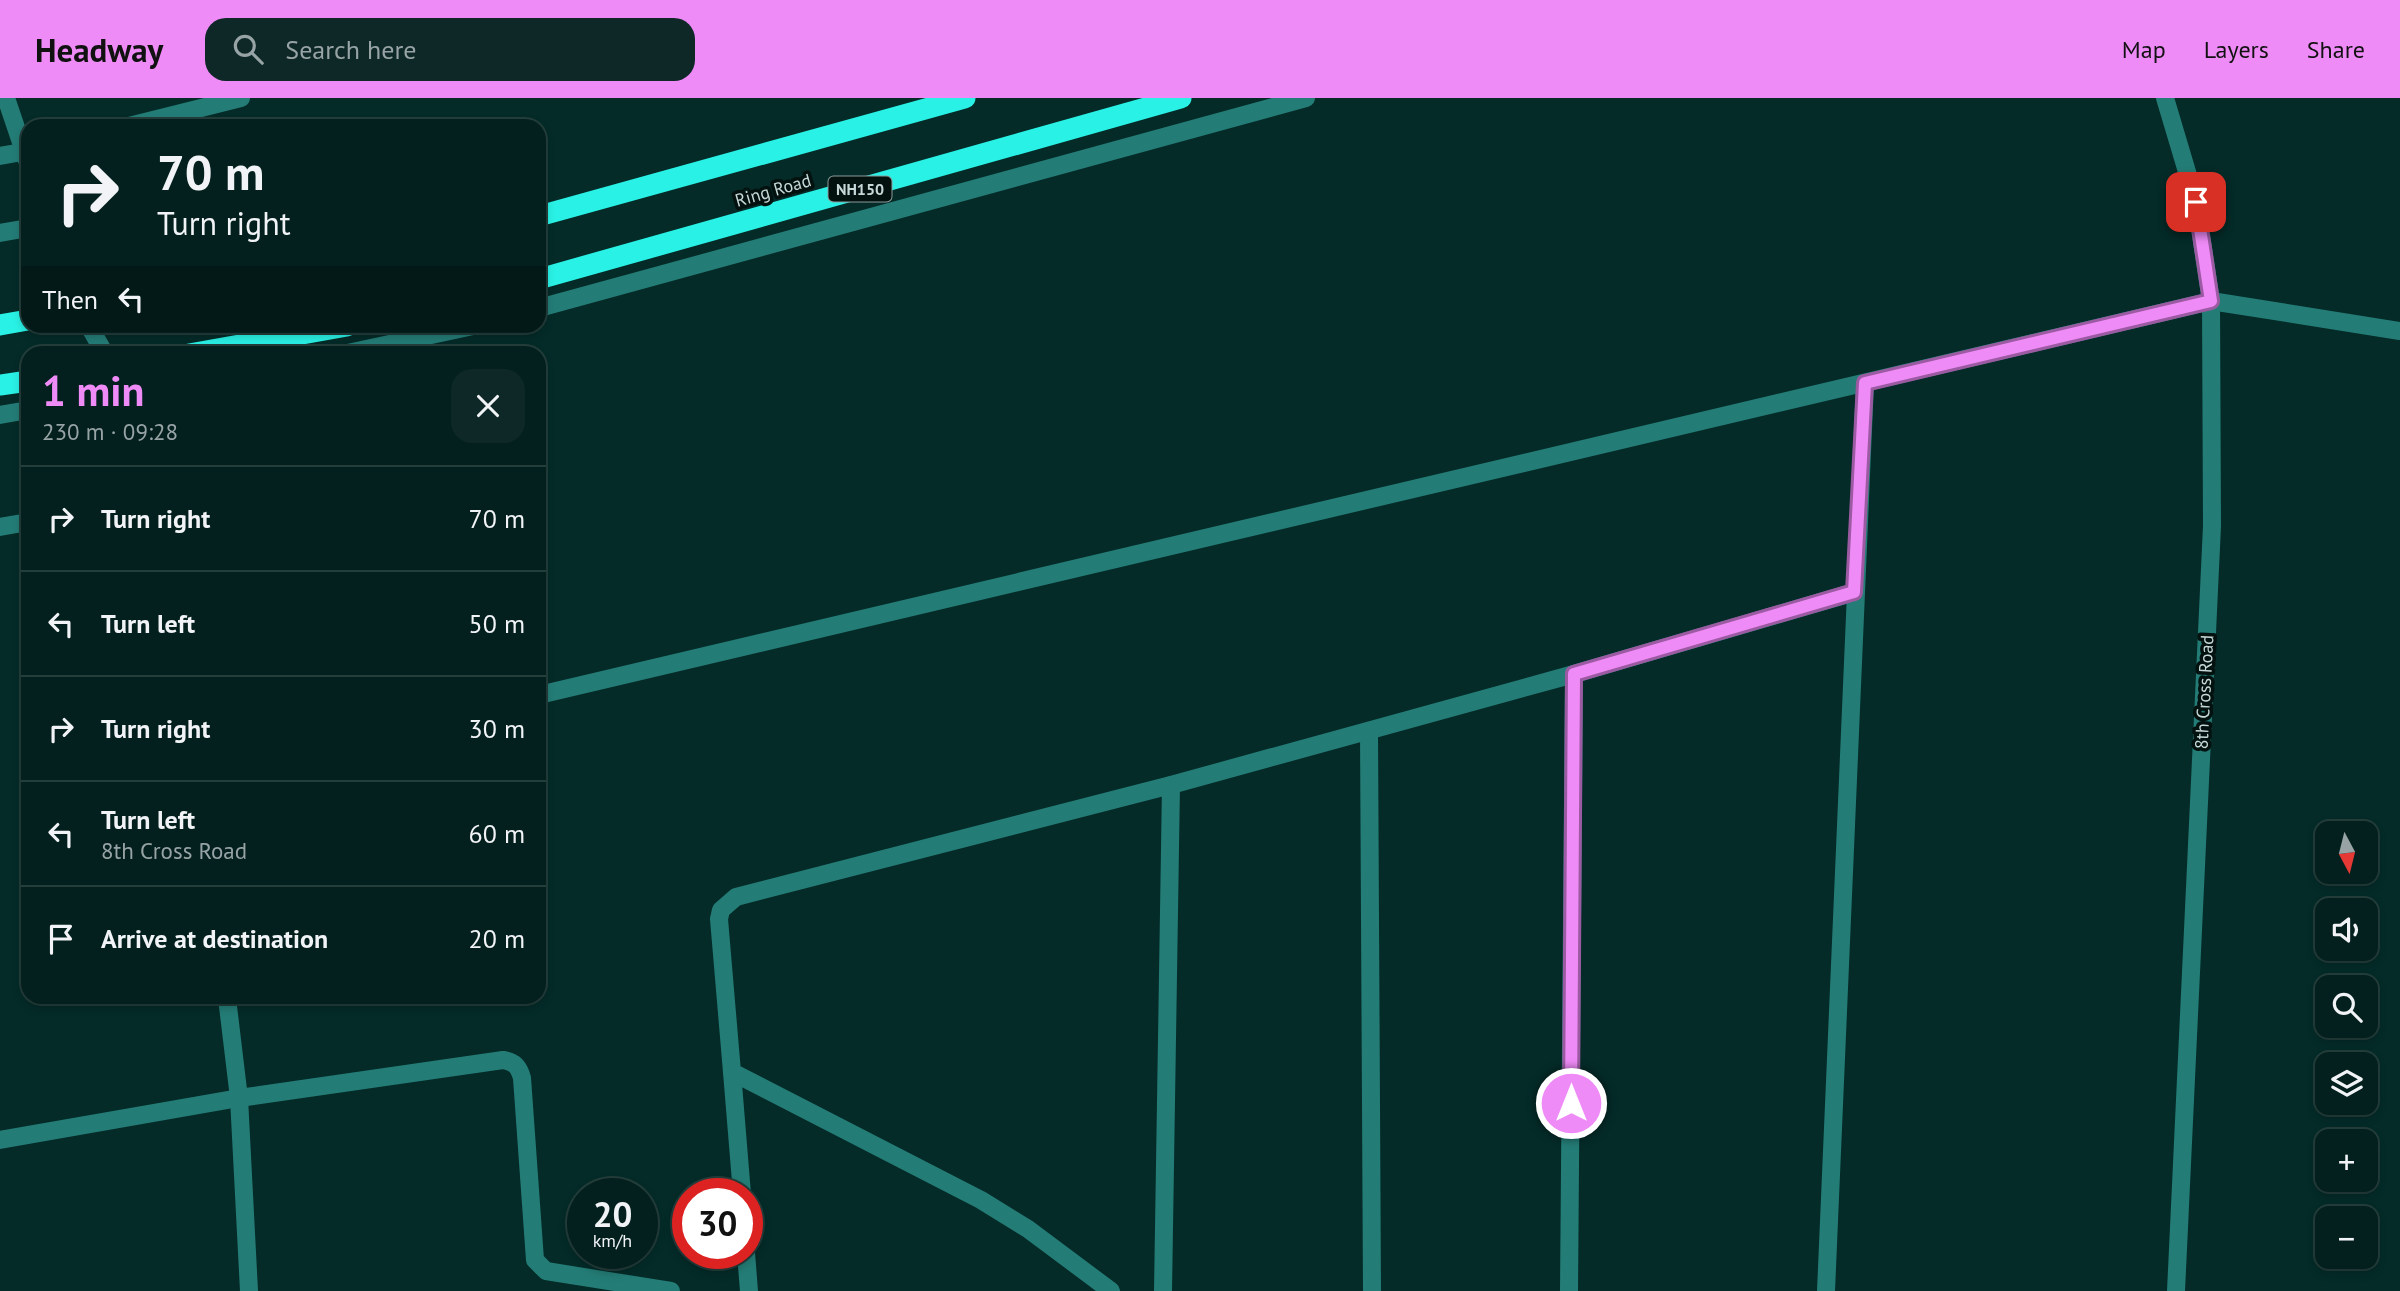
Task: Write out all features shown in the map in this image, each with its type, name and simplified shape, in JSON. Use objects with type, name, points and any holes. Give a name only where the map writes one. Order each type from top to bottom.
[{"type":"highway","points":[[546,214],[965,98]]},
{"type":"highway","name":"Ring Road","points":[[546,277],[1181,98]]},
{"type":"highway","points":[[0,325],[21,321]]},
{"type":"highway","points":[[234,346],[308,333]]},
{"type":"highway","points":[[0,386],[21,382]]},
{"type":"street","points":[[6,98],[21,139]]},
{"type":"street","points":[[157,119],[241,98]]},
{"type":"street","points":[[546,306],[1306,98]]},
{"type":"street","name":"8th Cross Road","points":[[2165,98],[2196,202],[2211,301],[2212,526],[2176,1291]]},
{"type":"street","points":[[0,156],[21,156]]},
{"type":"street","points":[[0,233],[21,229]]},
{"type":"street","points":[[546,693],[2211,301],[2400,331]]},
{"type":"street","points":[[380,346],[440,333]]},
{"type":"street","points":[[1826,1291],[1865,383]]},
{"type":"street","points":[[0,415],[21,411]]},
{"type":"street","points":[[0,527],[21,523]]},
{"type":"street","points":[[741,1178],[719,919],[721,910],[736,897],[1369,732],[1854,592]]},
{"type":"street","points":[[1569,1291],[1574,674]]},
{"type":"street","points":[[1369,732],[1372,1291]]},
{"type":"street","points":[[1163,1291],[1171,785]]},
{"type":"street","points":[[228,1004],[239,1098],[250,1291]]},
{"type":"street","points":[[0,1140],[239,1098],[503,1060],[513,1062],[522,1079],[534,1260],[546,1272],[671,1291]]},
{"type":"street","points":[[732,1072],[981,1200],[1038,1236],[1111,1291]]},
{"type":"street","points":[[747,1269],[749,1291]]},
{"type":"route","points":[[1571,1103],[1574,674],[1854,592],[1865,383],[2211,301],[2196,202]]}]
